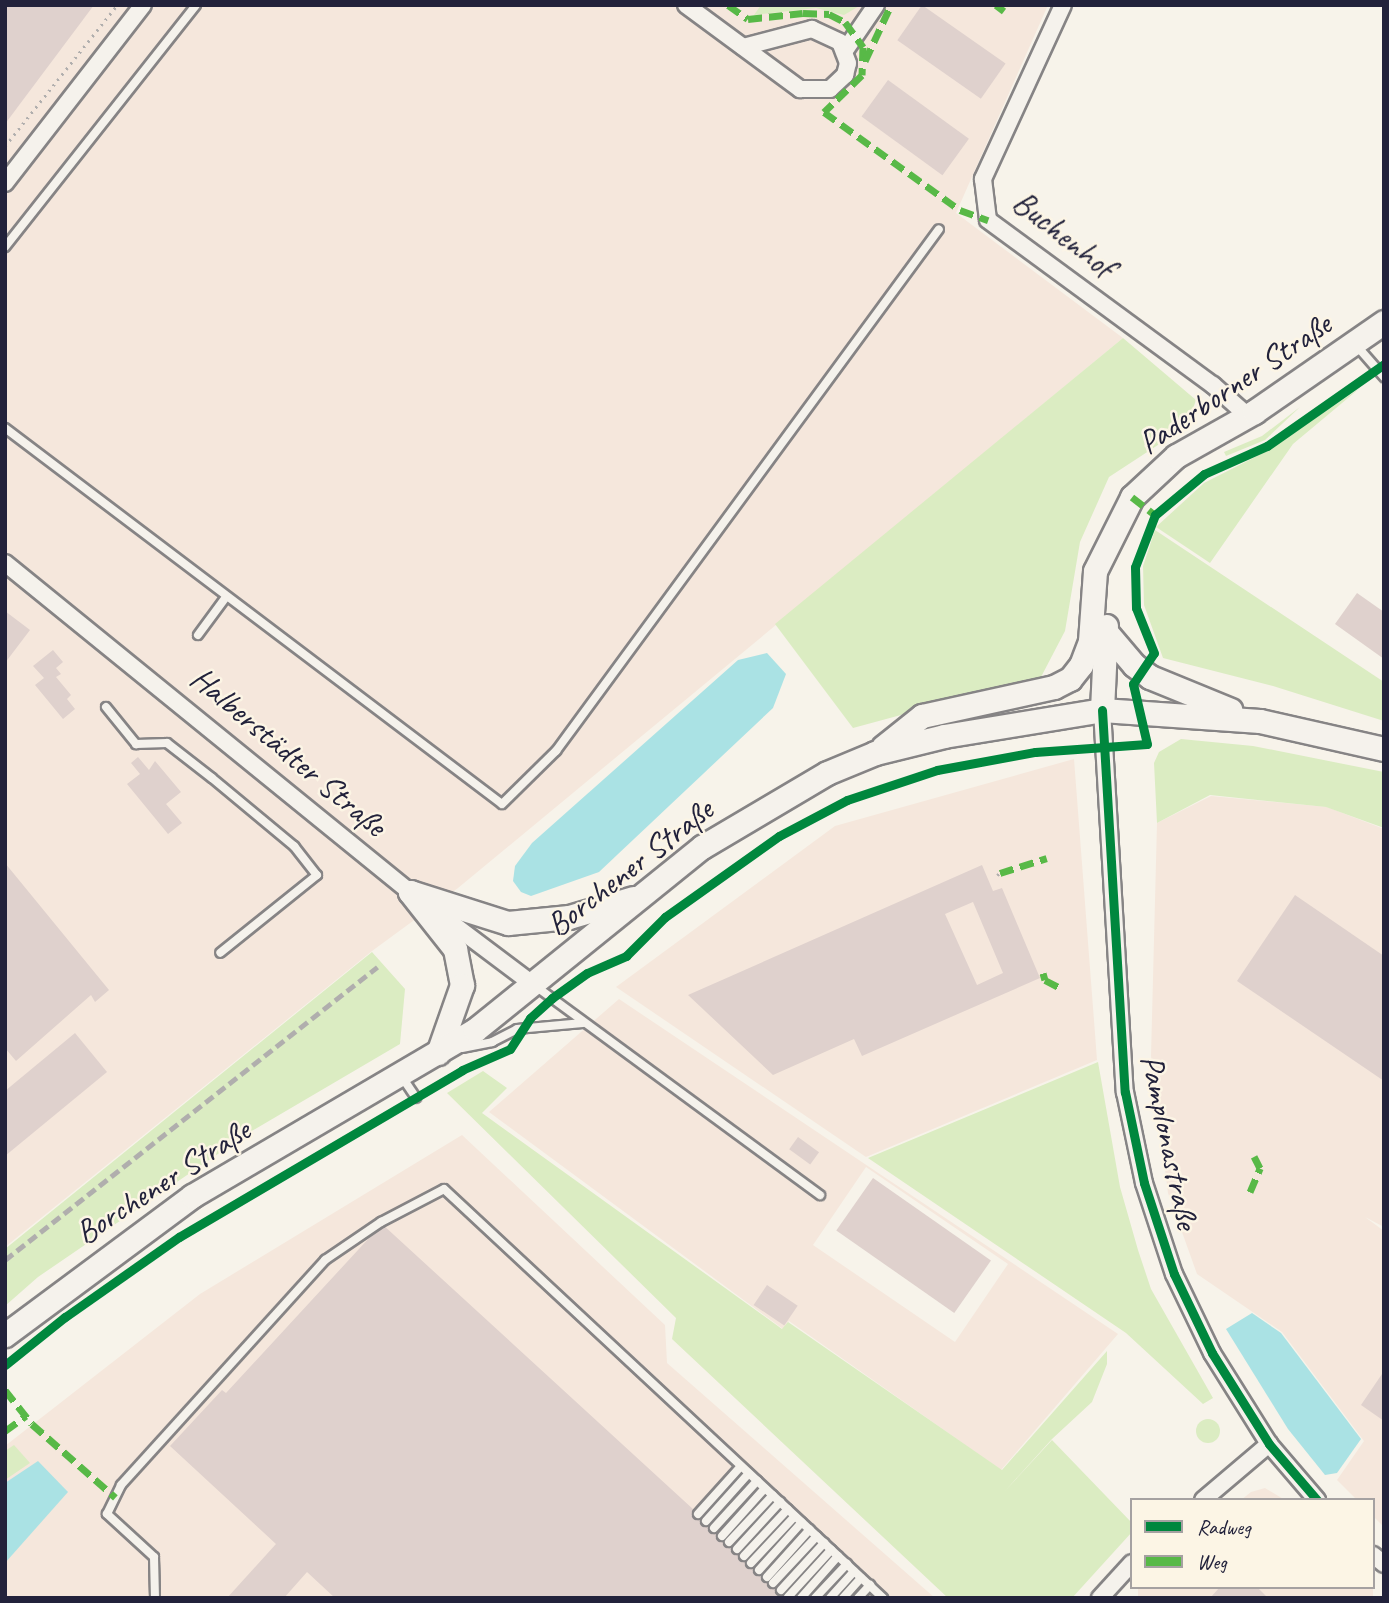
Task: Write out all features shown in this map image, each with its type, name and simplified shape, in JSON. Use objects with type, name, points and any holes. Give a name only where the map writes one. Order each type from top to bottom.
[{"type":"main road","name":"Paderborner Straße","points":[[1102,710],[1107,632],[1106,549],[1132,497],[1176,456],[1248,416],[1356,345],[1384,322]]},
{"type":"main road","points":[[875,753],[922,716],[1054,687],[1070,679],[1082,665],[1090,641],[1095,571],[1106,549]]},
{"type":"main road","points":[[1107,632],[1134,666],[1150,677],[1260,720]]},
{"type":"main road","name":"Borchener Straße","points":[[5,1335],[192,1196],[438,1053],[534,985],[702,847],[827,773],[875,753],[997,724],[1102,710],[1260,720],[1384,749]]},
{"type":"main road","points":[[410,892],[508,923],[569,917],[643,895]]},
{"type":"main road","points":[[410,892],[455,949],[462,985],[438,1053]]},
{"type":"street","points":[[5,183],[143,5]]},
{"type":"street","points":[[686,5],[786,81],[811,92],[830,89],[845,75],[846,48],[876,5]]},
{"type":"street","name":"Buchenhof","points":[[1063,5],[983,179],[988,220],[1213,385],[1248,416]]},
{"type":"street","points":[[743,47],[812,29],[833,37],[846,48]]},
{"type":"street","name":"Halberstädter Straße","points":[[5,563],[410,892],[534,985]]},
{"type":"street","name":"Pamplonastraße","points":[[1102,710],[1125,1091],[1144,1184],[1193,1318],[1269,1444],[1315,1498]]},
{"type":"street","points":[[1205,1498],[1269,1444]]},
{"type":"street","points":[[1100,1598],[1130,1565]]},
{"type":"lane","points":[[5,247],[196,5]]},
{"type":"lane","points":[[5,428],[502,804],[556,751],[939,229]]},
{"type":"lane","points":[[1356,345],[1384,377]]},
{"type":"lane","points":[[198,635],[226,597]]},
{"type":"lane","points":[[106,707],[136,744],[167,743],[212,778],[294,846],[317,875],[220,953]]},
{"type":"lane","points":[[534,985],[820,1195]]},
{"type":"lane","points":[[438,1053],[492,1042],[517,1029],[583,1023]]},
{"type":"lane","points":[[400,1075],[416,1098]]},
{"type":"lane","points":[[155,1598],[155,1557],[107,1514],[121,1485],[325,1260],[381,1222],[443,1188],[883,1598]]},
{"type":"lane","points":[[698,1514],[741,1466]]},
{"type":"lane","points":[[706,1521],[749,1473]]},
{"type":"lane","points":[[714,1528],[757,1481]]},
{"type":"lane","points":[[765,1488],[725,1539],[773,1495]]},
{"type":"lane","points":[[737,1549],[780,1502]]},
{"type":"lane","points":[[744,1556],[788,1509]]},
{"type":"lane","points":[[751,1563],[795,1516]]},
{"type":"lane","points":[[759,1570],[802,1522]]},
{"type":"lane","points":[[810,1529],[770,1580],[824,1543]]},
{"type":"lane","points":[[780,1590],[824,1543]]},
{"type":"lane","points":[[788,1597],[824,1543]]},
{"type":"lane","points":[[801,1598],[838,1556]]},
{"type":"lane","points":[[815,1598],[846,1564]]},
{"type":"lane","points":[[830,1598],[858,1574]]},
{"type":"lane","points":[[843,1598],[858,1574]]},
{"type":"lane","points":[[858,1598],[870,1585]]},
{"type":"path","points":[[5,146],[117,5]]},
{"type":"shaded area","points":[[5,5],[1048,5],[956,213],[1123,338],[458,888],[372,951],[5,1247]]},
{"type":"shaded area","points":[[1074,759],[1097,1060],[866,1157],[616,987],[835,826]]},
{"type":"shaded area","points":[[1211,796],[1327,807],[1384,829],[1384,1227],[1365,1217],[1384,1231],[1384,1527],[1375,1518],[1375,1498],[1355,1498],[1337,1480],[1364,1441],[1282,1332],[1197,1274],[1168,1193],[1151,1056],[1157,823]]},
{"type":"shaded area","points":[[619,999],[1118,1334],[1001,1470],[789,1321],[783,1329],[489,1112]],"holes":[[[866,1167],[1008,1264],[955,1342],[813,1245]]]},
{"type":"shaded area","points":[[462,1135],[665,1325],[667,1363],[935,1598],[5,1598],[5,1446],[200,1294]]},
{"type":"shaded area","points":[[1265,1488],[1282,1498],[1244,1498],[1251,1492]]},
{"type":"shaded area","points":[[1138,1589],[1373,1589],[1373,1598],[1138,1598]]},
{"type":"green space","points":[[761,5],[861,5],[844,15],[816,8],[754,15]]},
{"type":"green space","points":[[1123,338],[1196,400],[1187,426],[1109,477],[1080,542],[1065,631],[1041,677],[853,728],[775,624]]},
{"type":"green space","points":[[1360,388],[1293,444],[1210,563],[1156,527],[1204,483],[1267,451]]},
{"type":"green space","points":[[1300,407],[1265,440],[1226,456],[1224,452],[1262,436]]},
{"type":"green space","points":[[1155,530],[1384,682],[1384,721],[1273,686],[1163,658],[1144,605],[1143,566]]},
{"type":"green space","points":[[1181,739],[1253,746],[1384,772],[1384,828],[1326,807],[1210,795],[1157,823],[1154,763],[1159,752]]},
{"type":"green space","points":[[372,952],[405,989],[400,1044],[250,1132],[38,1277],[5,1306],[5,1249]]},
{"type":"green space","points":[[1098,1062],[1120,1187],[1138,1250],[1151,1289],[1213,1398],[1203,1404],[1126,1333],[868,1158]]},
{"type":"green space","points":[[483,1071],[507,1088],[482,1113],[782,1329],[788,1322],[1002,1470],[1107,1351],[1107,1364],[1092,1402],[1052,1439],[1005,1491],[1052,1440],[1130,1521],[1130,1534],[1072,1598],[948,1598],[672,1339],[676,1318],[447,1093]]},
{"type":"green space","points":[[1208,1419],[1217,1422],[1220,1431],[1217,1440],[1208,1443],[1199,1440],[1196,1431],[1199,1422]]},
{"type":"green space","points":[[14,1445],[30,1463],[5,1480],[5,1451]]},
{"type":"water","points":[[767,653],[786,674],[773,708],[599,872],[531,896],[521,892],[513,881],[515,866],[532,843],[738,660]]},
{"type":"water","points":[[1252,1313],[1281,1333],[1361,1439],[1337,1473],[1325,1475],[1288,1429],[1226,1329]]},
{"type":"water","points":[[38,1461],[68,1492],[5,1563],[5,1483]]},
{"type":"building","points":[[5,5],[94,5],[5,124]]},
{"type":"building","points":[[922,5],[1006,64],[981,99],[897,40]]},
{"type":"building","points":[[888,80],[969,139],[942,175],[862,116]]},
{"type":"building","points":[[1357,593],[1384,612],[1384,659],[1335,624]]},
{"type":"building","points":[[5,611],[30,630],[5,663]]},
{"type":"building","points":[[53,650],[63,662],[56,668],[61,674],[56,677],[71,695],[67,699],[75,709],[63,719],[35,685],[44,678],[33,666]]},
{"type":"building","points":[[138,757],[149,770],[155,761],[181,792],[166,804],[182,823],[168,834],[127,784],[140,774],[131,763]]},
{"type":"building","points":[[5,863],[109,990],[95,1002],[91,995],[16,1061],[5,1048]]},
{"type":"building","points":[[982,865],[993,891],[1002,888],[1040,978],[862,1056],[854,1039],[773,1075],[688,995]],"holes":[[[973,902],[1003,973],[977,985],[945,914]]]},
{"type":"building","points":[[1295,895],[1384,956],[1384,1081],[1237,981]]},
{"type":"building","points":[[75,1033],[107,1072],[5,1156],[5,1091]]},
{"type":"building","points":[[798,1137],[819,1152],[810,1164],[789,1149]]},
{"type":"building","points":[[873,1178],[991,1261],[954,1313],[836,1230]]},
{"type":"building","points":[[382,1224],[790,1598],[335,1598],[307,1572],[284,1598],[227,1598],[276,1544],[170,1446],[222,1390],[226,1393]]},
{"type":"building","points":[[767,1285],[798,1306],[784,1326],[754,1305]]},
{"type":"building","points":[[1384,1371],[1384,1421],[1361,1405]]},
{"type":"building","points":[[1218,1589],[1259,1589],[1268,1598],[1210,1598]]},
{"type":"railway","points":[[5,1260],[377,967]]},
{"type":"marked path","points":[[728,5],[748,19],[803,13],[829,14],[845,22],[863,47],[862,75],[824,112],[960,210],[988,220]]},
{"type":"marked path","points":[[865,61],[891,5]]},
{"type":"marked path","points":[[996,5],[1004,11]]},
{"type":"marked path","points":[[1132,497],[1155,515]]},
{"type":"marked path","points":[[1000,873],[1047,858]]},
{"type":"marked path","points":[[1043,973],[1045,980],[1059,987]]},
{"type":"marked path","points":[[1250,1192],[1260,1168],[1254,1156]]},
{"type":"marked path","points":[[5,1390],[32,1424],[115,1497]]},
{"type":"marked path","points":[[5,1431],[26,1416]]},
{"type":"cycle path","points":[[5,1365],[65,1317],[179,1237],[462,1070],[510,1049],[530,1018],[552,998],[587,973],[626,956],[665,917],[779,836],[847,800],[937,770],[1035,752],[1147,744],[1133,684],[1154,653],[1136,608],[1135,567],[1155,515],[1204,474],[1267,446],[1384,364]]},
{"type":"cycle path","points":[[1102,710],[1125,1092],[1144,1183],[1174,1274],[1212,1353],[1269,1444],[1315,1498]]}]
